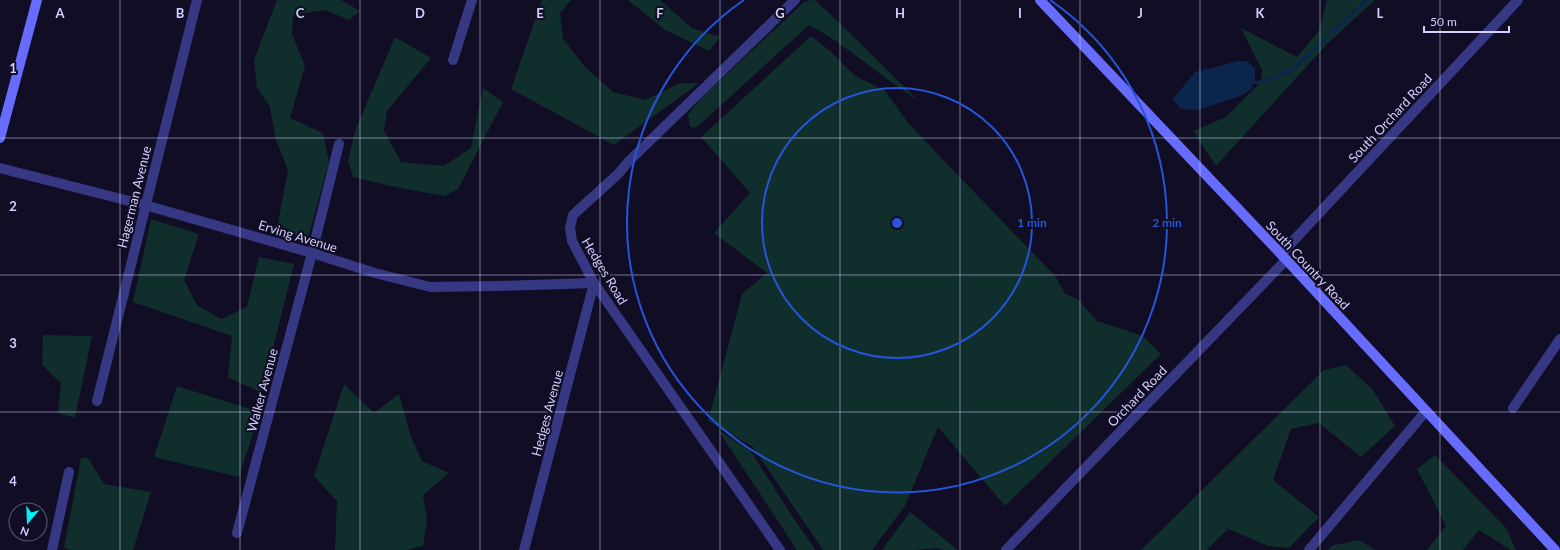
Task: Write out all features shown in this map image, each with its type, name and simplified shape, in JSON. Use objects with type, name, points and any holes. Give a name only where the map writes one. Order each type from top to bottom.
[{"type":"main road","points":[[0,138],[37,0]]},
{"type":"main road","name":"South Country Road","points":[[1040,0],[1284,257],[1555,550]]},
{"type":"street","name":"Hagerman Avenue","points":[[97,401],[197,0]]},
{"type":"street","points":[[453,60],[472,0]]},
{"type":"street","name":"Hedges Road","points":[[780,550],[594,283],[572,241],[570,228],[573,215],[618,174],[628,162],[795,0]]},
{"type":"street","name":"South Orchard Road","points":[[1284,257],[1518,0]]},
{"type":"street","name":"Walker Avenue","points":[[237,533],[312,253],[338,144]]},
{"type":"street","name":"Erving Avenue","points":[[0,168],[145,205],[312,253],[375,273],[430,287],[594,283]]},
{"type":"street","name":"Orchard Road","points":[[1006,550],[1284,257]]},
{"type":"street","name":"Hedges Avenue","points":[[524,550],[594,283]]},
{"type":"street","points":[[1513,408],[1560,340]]},
{"type":"street","points":[[1309,550],[1426,411]]},
{"type":"street","points":[[52,550],[69,472]]},
{"type":"green space","points":[[277,0],[341,0],[360,11],[349,20],[325,10],[293,15],[292,34],[305,66],[290,118],[323,133],[329,162],[307,242],[278,223],[288,170],[275,137],[270,107],[257,88],[254,60]]},
{"type":"green space","points":[[542,0],[571,0],[560,13],[563,39],[585,67],[613,92],[645,100],[680,83],[699,83],[614,145],[511,89]]},
{"type":"green space","points":[[628,0],[660,0],[692,28],[720,37],[709,51],[665,30]]},
{"type":"green space","points":[[815,0],[828,12],[919,101],[837,42],[809,25],[696,128],[690,127],[688,115],[700,99],[804,2]]},
{"type":"green space","points":[[1327,0],[1375,0],[1329,42],[1216,166],[1193,131],[1226,117],[1261,82],[1262,70],[1241,28],[1297,57],[1319,31]]},
{"type":"green space","points":[[811,36],[830,51],[854,75],[885,91],[909,124],[1056,277],[1065,294],[1078,299],[1097,321],[1143,336],[1161,354],[1005,506],[938,427],[905,506],[872,550],[823,550],[753,447],[708,421],[742,294],[767,273],[714,233],[750,193],[701,137]]},
{"type":"green space","points":[[395,37],[431,58],[387,111],[384,131],[401,162],[444,166],[471,148],[483,88],[503,102],[458,189],[445,196],[395,187],[353,177],[348,161],[355,131]]},
{"type":"green space","points":[[151,219],[199,234],[184,280],[197,305],[221,319],[247,307],[259,257],[294,264],[262,393],[228,377],[232,336],[133,302]]},
{"type":"green space","points":[[43,335],[92,336],[75,418],[58,413],[61,383],[42,365]]},
{"type":"green space","points":[[1346,365],[1373,390],[1395,426],[1361,457],[1319,423],[1291,429],[1273,480],[1319,517],[1289,548],[1268,546],[1228,529],[1207,550],[1141,550],[1324,370]]},
{"type":"green space","points":[[344,384],[374,413],[399,394],[411,437],[422,461],[449,473],[423,495],[427,520],[423,546],[406,550],[335,550],[337,501],[314,476]]},
{"type":"green space","points":[[177,386],[260,412],[239,477],[154,457]]},
{"type":"green space","points":[[718,430],[750,450],[794,519],[816,550],[797,550]]},
{"type":"green space","points":[[1435,455],[1506,528],[1516,550],[1511,550],[1479,530],[1463,550],[1427,550],[1446,526],[1417,469]]},
{"type":"green space","points":[[81,458],[88,458],[104,484],[151,492],[133,550],[70,550],[64,548]]},
{"type":"green space","points":[[910,512],[958,550],[943,550],[937,548],[882,550]]},
{"type":"green space","points":[[1358,540],[1376,550],[1328,550],[1331,546]]},
{"type":"water","points":[[1238,61],[1247,61],[1255,68],[1255,79],[1251,90],[1240,96],[1198,110],[1181,109],[1173,99],[1195,72]]},
{"type":"waterway","points":[[1249,83],[1261,82],[1291,71],[1367,0]]}]
